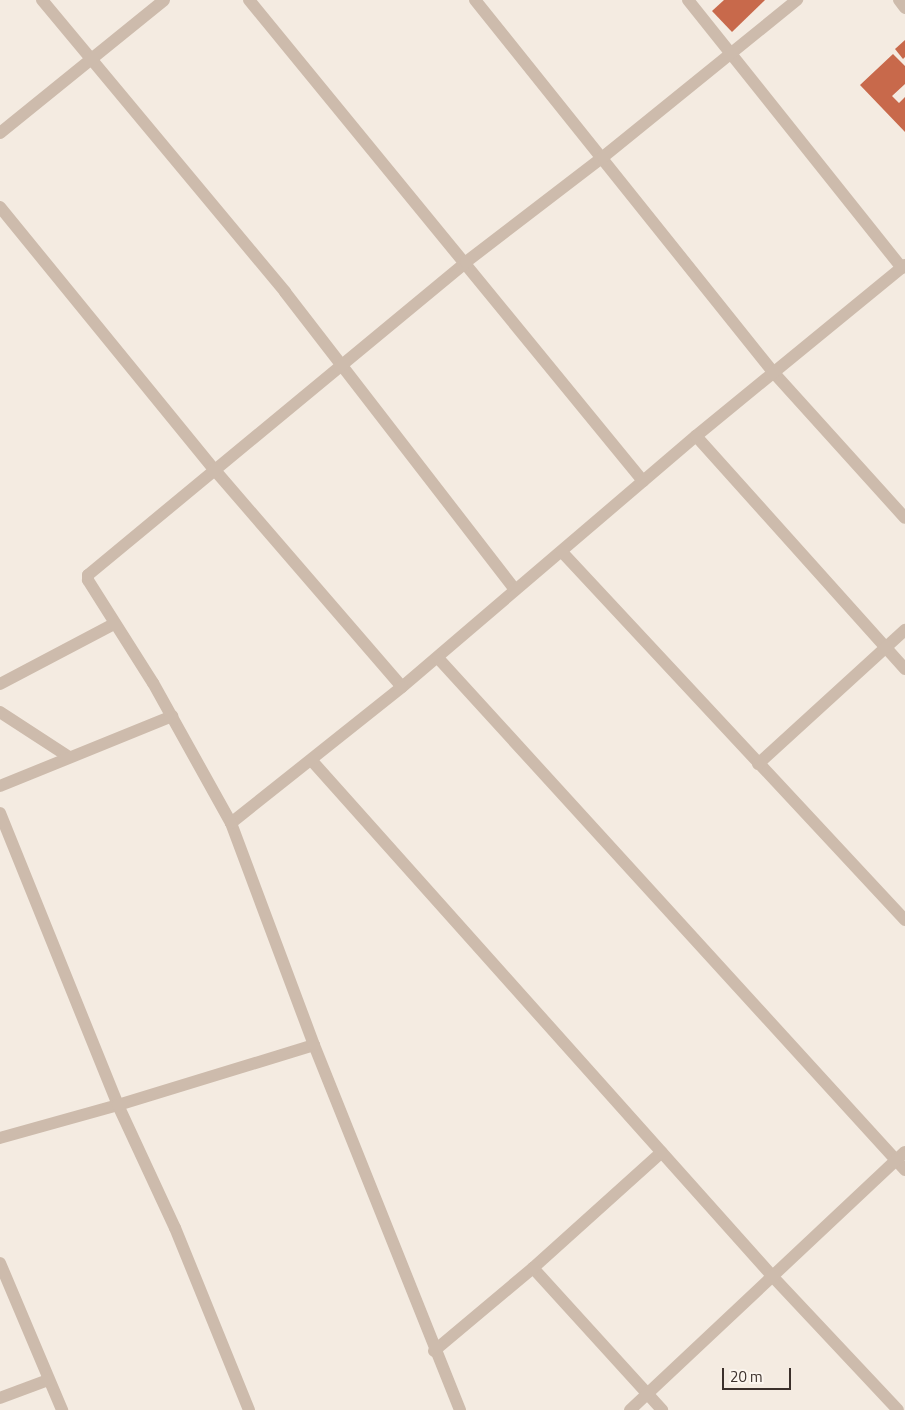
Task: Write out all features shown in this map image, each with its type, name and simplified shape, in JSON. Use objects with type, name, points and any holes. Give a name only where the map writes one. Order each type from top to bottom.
[{"type":"street","points":[[42,0],[222,215],[341,364],[515,590]]},
{"type":"street","points":[[0,133],[164,0]]},
{"type":"street","points":[[249,0],[466,262],[643,481]]},
{"type":"street","points":[[475,0],[603,157],[774,373],[905,518]]},
{"type":"street","points":[[231,823],[313,762],[438,658],[696,436],[903,266],[688,0]]},
{"type":"street","points":[[460,1410],[434,1351],[314,1045],[231,823],[172,716],[88,580],[91,570],[213,468],[466,262],[603,157],[797,0]]},
{"type":"street","points":[[899,0],[905,8]]},
{"type":"street","points":[[0,207],[213,468],[402,687]]},
{"type":"street","points":[[696,436],[905,670]]},
{"type":"street","points":[[562,552],[905,920]]},
{"type":"street","points":[[0,684],[114,624]]},
{"type":"street","points":[[758,764],[905,630]]},
{"type":"street","points":[[438,658],[902,1161],[630,1410]]},
{"type":"street","points":[[0,712],[69,757]]},
{"type":"street","points":[[0,786],[172,716]]},
{"type":"street","points":[[313,762],[774,1278],[898,1410]]},
{"type":"street","points":[[0,812],[118,1105],[174,1228],[247,1409]]},
{"type":"street","points":[[0,1138],[118,1105],[314,1045]]},
{"type":"street","points":[[434,1351],[533,1268],[662,1152]]},
{"type":"street","points":[[0,1263],[62,1410]]},
{"type":"street","points":[[533,1268],[662,1410]]},
{"type":"street","points":[[0,1398],[48,1380]]},
{"type":"building","points":[[724,0],[765,0],[732,32],[712,11]]},
{"type":"building","points":[[905,40],[905,57],[903,59],[895,49]]},
{"type":"building","points":[[893,54],[905,66],[905,84],[892,96],[899,103],[905,97],[905,132],[860,85]]}]
